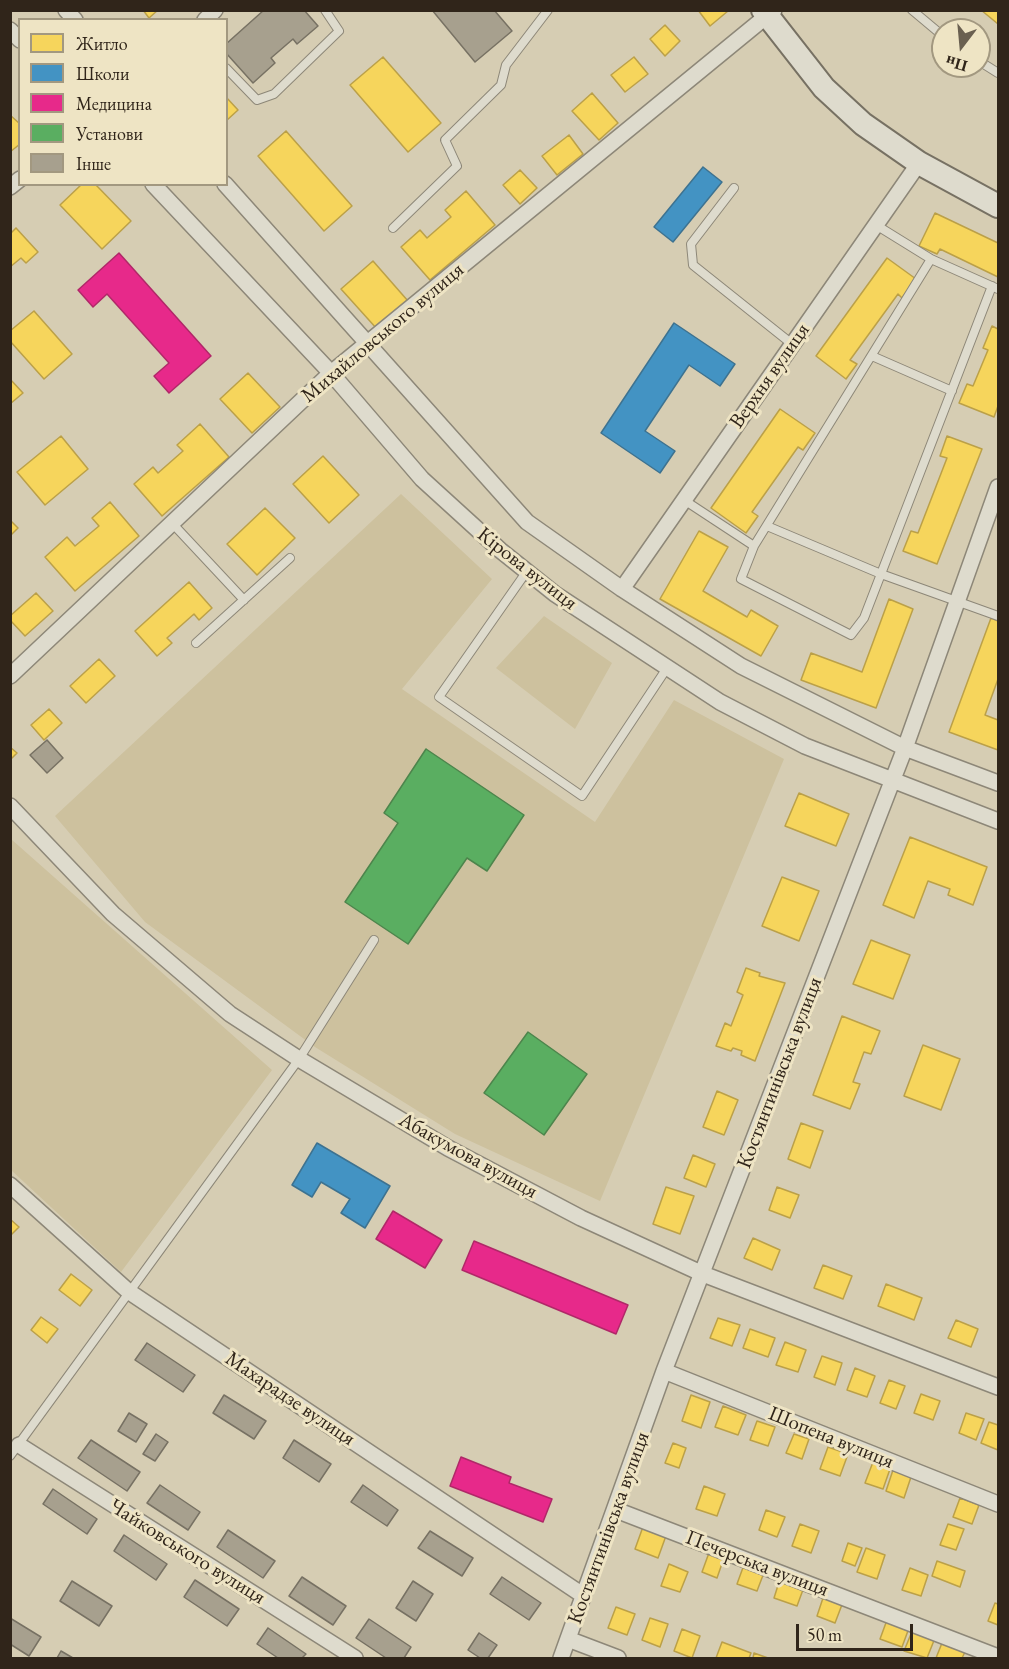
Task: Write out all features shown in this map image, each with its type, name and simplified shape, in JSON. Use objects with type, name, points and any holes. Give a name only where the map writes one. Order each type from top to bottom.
[{"type":"street","points":[[768,12],[824,88],[863,124],[919,163],[999,206]]},
{"type":"street","name":"Михайловського вулиця","points":[[10,676],[331,373],[768,12]]},
{"type":"street","name":"Верхня вулиця","points":[[622,589],[919,163]]},
{"type":"street","name":"Кірова вулиця","points":[[155,186],[331,373],[422,479],[555,594],[720,702],[805,746],[999,821]]},
{"type":"street","name":"Кірова вулиця","points":[[227,186],[527,522],[622,589],[741,666],[905,748],[999,783]]},
{"type":"street","name":"Костянтинівська вулиця","points":[[561,1659],[664,1371],[905,748],[999,487]]},
{"type":"street","name":"Абакумова вулиця","points":[[10,807],[113,914],[230,1014],[299,1059],[448,1148],[581,1218],[703,1274],[999,1387]]},
{"type":"street","name":"Махарадзе вулиця","points":[[10,1185],[128,1291],[584,1596]]},
{"type":"street","name":"Шопена вулиця","points":[[664,1371],[999,1504]]},
{"type":"street","name":"Чайковського вулиця","points":[[15,1450],[355,1659]]},
{"type":"street","name":"Печерська вулиця","points":[[616,1510],[999,1657]]},
{"type":"street","points":[[568,1639],[618,1659]]},
{"type":"lane","points":[[228,70],[257,100],[274,94],[339,31],[325,10]]},
{"type":"lane","points":[[393,228],[457,166],[445,140],[501,85],[506,65],[548,10]]},
{"type":"lane","points":[[912,10],[931,26]]},
{"type":"lane","points":[[734,188],[691,244],[693,265],[792,344]]},
{"type":"lane","points":[[876,225],[931,259],[995,288],[952,391],[864,618],[851,635],[741,579],[754,546],[931,259]]},
{"type":"lane","points":[[872,356],[952,391]]},
{"type":"lane","points":[[684,500],[754,546]]},
{"type":"lane","points":[[172,523],[244,600]]},
{"type":"lane","points":[[767,526],[881,574],[957,603],[999,616]]},
{"type":"lane","points":[[196,644],[290,558]]},
{"type":"lane","points":[[527,572],[439,697],[582,796],[668,668]]},
{"type":"lane","points":[[15,1450],[128,1291],[299,1059],[374,940]]},
{"type":"shaded area","points":[[401,494],[492,579],[402,689],[595,822],[674,700],[784,759],[600,1201],[455,1134],[315,1047],[145,922],[55,816]]},
{"type":"shaded area","points":[[544,616],[612,663],[575,729],[496,668]]},
{"type":"shaded area","points":[[11,839],[272,1070],[121,1272],[11,1170]]},
{"type":"building: Житло","points":[[143,10],[158,10],[149,18]]},
{"type":"building: Житло","points":[[698,10],[727,10],[728,11],[710,26]]},
{"type":"building: Житло","points":[[981,10],[998,10],[998,24]]},
{"type":"building: Житло","points":[[665,25],[680,41],[665,56],[650,39]]},
{"type":"building: Житло","points":[[383,57],[441,123],[408,152],[350,85]]},
{"type":"building: Житло","points":[[634,57],[648,74],[625,92],[611,75]]},
{"type":"building: Житло","points":[[592,93],[618,123],[599,140],[572,111]]},
{"type":"building: Житло","points":[[228,99],[238,110],[228,119]]},
{"type":"building: Житло","points":[[10,115],[18,122],[18,146],[10,152]]},
{"type":"building: Житло","points":[[286,131],[352,206],[324,231],[258,156]]},
{"type":"building: Житло","points":[[569,135],[583,154],[557,175],[542,156]]},
{"type":"building: Житло","points":[[520,170],[537,188],[520,204],[503,185]]},
{"type":"building: Житло","points":[[80,186],[97,186],[131,221],[102,249],[60,205]]},
{"type":"building: Житло","points":[[466,191],[495,225],[430,280],[401,247],[420,230],[427,238],[451,217],[445,210]]},
{"type":"building: Житло","points":[[935,213],[998,243],[998,277],[940,249],[937,254],[919,246]]},
{"type":"building: Житло","points":[[16,228],[38,252],[26,263],[21,258],[10,267],[10,234]]},
{"type":"building: Житло","points":[[887,258],[916,279],[902,298],[898,294],[850,360],[857,364],[846,379],[816,356]]},
{"type":"building: Житло","points":[[373,261],[408,301],[377,329],[341,289]]},
{"type":"building: Житло","points":[[34,311],[72,354],[44,379],[10,341],[10,331]]},
{"type":"building: Житло","points":[[992,326],[998,329],[998,406],[994,417],[959,403],[967,384],[973,386],[988,350],[983,348]]},
{"type":"building: Житло","points":[[248,373],[280,407],[252,433],[220,399]]},
{"type":"building: Житло","points":[[10,379],[23,393],[10,404]]},
{"type":"building: Житло","points":[[780,409],[815,433],[803,450],[798,447],[752,512],[758,516],[746,533],[711,508]]},
{"type":"building: Житло","points":[[200,424],[229,457],[162,516],[134,484],[153,467],[158,473],[183,451],[177,445]]},
{"type":"building: Житло","points":[[61,436],[88,469],[45,505],[17,472]]},
{"type":"building: Житло","points":[[947,436],[982,449],[937,564],[903,551],[911,531],[918,533],[947,458],[940,456]]},
{"type":"building: Житло","points":[[323,456],[359,495],[329,523],[293,484]]},
{"type":"building: Житло","points":[[110,502],[139,536],[75,591],[45,557],[67,537],[75,546],[99,526],[92,518]]},
{"type":"building: Житло","points":[[265,508],[295,538],[257,575],[227,544]]},
{"type":"building: Житло","points":[[10,520],[18,528],[10,536]]},
{"type":"building: Житло","points":[[699,531],[728,547],[703,591],[747,617],[751,610],[778,626],[761,656],[660,599]]},
{"type":"building: Житло","points":[[189,582],[212,608],[199,620],[194,614],[167,638],[172,643],[157,656],[135,631]]},
{"type":"building: Житло","points":[[36,593],[53,611],[25,636],[10,620],[10,616]]},
{"type":"building: Житло","points":[[889,599],[913,609],[876,708],[801,680],[811,653],[862,672]]},
{"type":"building: Житло","points":[[991,618],[998,621],[998,679],[985,715],[998,720],[998,750],[949,732]]},
{"type":"building: Житло","points":[[99,659],[115,676],[86,703],[70,686]]},
{"type":"building: Житло","points":[[49,709],[62,723],[44,740],[31,725]]},
{"type":"building: Житло","points":[[10,747],[17,753],[10,760]]},
{"type":"building: Житло","points":[[799,793],[849,814],[836,846],[785,826]]},
{"type":"building: Житло","points":[[910,837],[987,867],[973,905],[948,895],[950,889],[928,881],[914,918],[883,905]]},
{"type":"building: Житло","points":[[782,877],[819,891],[799,941],[762,926]]},
{"type":"building: Житло","points":[[871,940],[910,955],[893,999],[853,984]]},
{"type":"building: Житло","points":[[746,968],[760,973],[759,976],[785,983],[755,1061],[741,1055],[742,1051],[733,1048],[731,1051],[716,1046],[725,1023],[731,1026],[743,995],[737,992]]},
{"type":"building: Житло","points":[[842,1016],[880,1031],[871,1054],[864,1052],[853,1082],[860,1084],[850,1109],[813,1095]]},
{"type":"building: Житло","points":[[923,1045],[960,1059],[941,1110],[904,1096]]},
{"type":"building: Житло","points":[[717,1091],[738,1100],[724,1135],[703,1127]]},
{"type":"building: Житло","points":[[801,1123],[823,1131],[810,1168],[788,1159]]},
{"type":"building: Житло","points":[[693,1155],[715,1164],[706,1187],[684,1178]]},
{"type":"building: Житло","points":[[666,1187],[694,1196],[680,1234],[653,1224]]},
{"type":"building: Житло","points":[[777,1187],[799,1195],[790,1218],[769,1210]]},
{"type":"building: Житло","points":[[10,1219],[19,1227],[10,1236]]},
{"type":"building: Житло","points":[[753,1238],[780,1250],[772,1270],[744,1258]]},
{"type":"building: Житло","points":[[823,1265],[852,1276],[843,1299],[814,1288]]},
{"type":"building: Житло","points":[[71,1274],[92,1290],[80,1306],[59,1290]]},
{"type":"building: Житло","points":[[886,1284],[922,1298],[914,1320],[878,1306]]},
{"type":"building: Житло","points":[[41,1317],[58,1329],[47,1343],[31,1330]]},
{"type":"building: Житло","points":[[718,1318],[740,1325],[732,1346],[710,1338]]},
{"type":"building: Житло","points":[[956,1320],[978,1329],[971,1347],[948,1338]]},
{"type":"building: Житло","points":[[750,1329],[775,1338],[768,1357],[743,1348]]},
{"type":"building: Житло","points":[[785,1342],[806,1350],[798,1372],[776,1365]]},
{"type":"building: Житло","points":[[822,1356],[842,1363],[835,1385],[814,1377]]},
{"type":"building: Житло","points":[[855,1368],[875,1376],[867,1397],[847,1390]]},
{"type":"building: Житло","points":[[889,1380],[905,1386],[896,1409],[880,1403]]},
{"type":"building: Житло","points":[[921,1394],[940,1401],[933,1420],[914,1413]]},
{"type":"building: Житло","points":[[691,1395],[710,1402],[701,1428],[682,1421]]},
{"type":"building: Житло","points":[[723,1406],[746,1415],[738,1435],[715,1427]]},
{"type":"building: Житло","points":[[966,1413],[984,1419],[976,1440],[959,1433]]},
{"type":"building: Житло","points":[[757,1421],[775,1427],[768,1446],[750,1440]]},
{"type":"building: Житло","points":[[989,1422],[998,1425],[998,1450],[981,1443]]},
{"type":"building: Житло","points":[[794,1434],[809,1439],[802,1459],[786,1453]]},
{"type":"building: Житло","points":[[673,1443],[686,1448],[679,1468],[665,1463]]},
{"type":"building: Житло","points":[[828,1447],[848,1454],[840,1476],[820,1469]]},
{"type":"building: Житло","points":[[873,1462],[890,1469],[883,1489],[865,1483]]},
{"type":"building: Житло","points":[[893,1470],[911,1477],[904,1498],[886,1491]]},
{"type":"building: Житло","points":[[704,1486],[725,1494],[717,1516],[696,1509]]},
{"type":"building: Житло","points":[[960,1498],[979,1505],[972,1524],[953,1517]]},
{"type":"building: Житло","points":[[766,1510],[785,1517],[777,1537],[759,1530]]},
{"type":"building: Житло","points":[[644,1524],[667,1533],[658,1558],[635,1549]]},
{"type":"building: Житло","points":[[800,1524],[819,1531],[811,1553],[792,1546]]},
{"type":"building: Житло","points":[[948,1524],[964,1529],[956,1550],[940,1545]]},
{"type":"building: Житло","points":[[848,1543],[862,1548],[855,1566],[842,1561]]},
{"type":"building: Житло","points":[[866,1548],[885,1555],[877,1579],[857,1572]]},
{"type":"building: Житло","points":[[710,1550],[725,1555],[717,1578],[702,1572]]},
{"type":"building: Житло","points":[[937,1561],[965,1571],[960,1587],[932,1576]]},
{"type":"building: Житло","points":[[745,1562],[765,1570],[757,1591],[737,1584]]},
{"type":"building: Житло","points":[[669,1564],[688,1572],[680,1592],[661,1586]]},
{"type":"building: Житло","points":[[910,1568],[928,1575],[921,1596],[902,1590]]},
{"type":"building: Житло","points":[[780,1579],[804,1587],[797,1606],[774,1598]]},
{"type":"building: Житло","points":[[824,1595],[843,1602],[835,1623],[817,1616]]},
{"type":"building: Житло","points":[[995,1603],[998,1604],[998,1625],[988,1621]]},
{"type":"building: Житло","points":[[616,1607],[635,1614],[627,1635],[608,1628]]},
{"type":"building: Житло","points":[[650,1618],[668,1624],[660,1647],[642,1640]]},
{"type":"building: Житло","points":[[887,1620],[909,1628],[902,1647],[880,1639]]},
{"type":"building: Житло","points":[[682,1629],[700,1636],[692,1658],[674,1651]]},
{"type":"building: Житло","points":[[913,1629],[935,1638],[927,1658],[904,1651]]},
{"type":"building: Житло","points":[[722,1642],[751,1653],[749,1658],[716,1658]]},
{"type":"building: Житло","points":[[942,1643],[965,1652],[962,1658],[936,1658]]},
{"type":"building: Житло","points":[[754,1653],[768,1658],[753,1658]]},
{"type":"building: Школи","points":[[703,167],[722,182],[673,242],[654,227]]},
{"type":"building: Школи","points":[[674,323],[735,364],[720,386],[689,365],[645,431],[675,451],[660,473],[601,433]]},
{"type":"building: Школи","points":[[317,1143],[390,1186],[365,1228],[341,1213],[350,1199],[321,1182],[312,1197],[292,1185]]},
{"type":"building: Медицина","points":[[119,253],[211,356],[169,393],[154,376],[169,363],[107,294],[93,307],[78,290]]},
{"type":"building: Медицина","points":[[393,1211],[442,1240],[425,1268],[376,1239]]},
{"type":"building: Медицина","points":[[474,1241],[628,1305],[616,1334],[462,1270]]},
{"type":"building: Медицина","points":[[461,1457],[511,1477],[509,1483],[552,1499],[543,1522],[450,1486]]},
{"type":"building: Установи","points":[[426,749],[524,815],[487,871],[467,858],[408,944],[345,902],[398,823],[384,813]]},
{"type":"building: Установи","points":[[528,1032],[587,1074],[544,1135],[484,1093]]},
{"type":"building: Інше","points":[[264,10],[304,10],[318,26],[297,44],[293,39],[271,58],[275,63],[253,83],[228,55],[228,42]]},
{"type":"building: Інше","points":[[432,10],[494,10],[512,31],[475,62]]},
{"type":"building: Інше","points":[[47,740],[63,758],[47,773],[30,755]]},
{"type":"building: Інше","points":[[147,1343],[195,1375],[183,1392],[135,1360]]},
{"type":"building: Інше","points":[[224,1395],[266,1421],[254,1439],[213,1413]]},
{"type":"building: Інше","points":[[129,1413],[147,1424],[136,1442],[118,1431]]},
{"type":"building: Інше","points":[[156,1434],[168,1442],[155,1461],[143,1454]]},
{"type":"building: Інше","points":[[91,1440],[140,1472],[127,1491],[78,1458]]},
{"type":"building: Інше","points":[[294,1440],[331,1464],[319,1482],[283,1458]]},
{"type":"building: Інше","points":[[160,1485],[200,1512],[188,1530],[147,1503]]},
{"type":"building: Інше","points":[[363,1485],[398,1510],[387,1526],[351,1502]]},
{"type":"building: Інше","points":[[53,1489],[97,1519],[87,1534],[43,1504]]},
{"type":"building: Інше","points":[[228,1530],[275,1561],[263,1578],[217,1547]]},
{"type":"building: Інше","points":[[430,1531],[473,1558],[462,1576],[418,1548]]},
{"type":"building: Інше","points":[[124,1535],[167,1564],[156,1580],[114,1551]]},
{"type":"building: Інше","points":[[302,1577],[346,1606],[333,1625],[289,1596]]},
{"type":"building: Інше","points":[[502,1577],[541,1603],[529,1620],[490,1594]]},
{"type":"building: Інше","points":[[195,1580],[239,1609],[227,1626],[184,1597]]},
{"type":"building: Інше","points":[[72,1581],[112,1606],[99,1626],[60,1601]]},
{"type":"building: Інше","points":[[413,1581],[433,1594],[416,1621],[396,1608]]},
{"type":"building: Інше","points":[[10,1618],[41,1637],[29,1656],[10,1644]]},
{"type":"building: Інше","points":[[369,1619],[411,1647],[404,1658],[386,1658],[356,1638]]},
{"type":"building: Інше","points":[[268,1628],[306,1654],[302,1658],[278,1658],[257,1644]]},
{"type":"building: Інше","points":[[479,1633],[497,1645],[488,1658],[480,1658],[468,1650]]},
{"type":"building: Інше","points":[[61,1651],[73,1658],[57,1658]]}]
